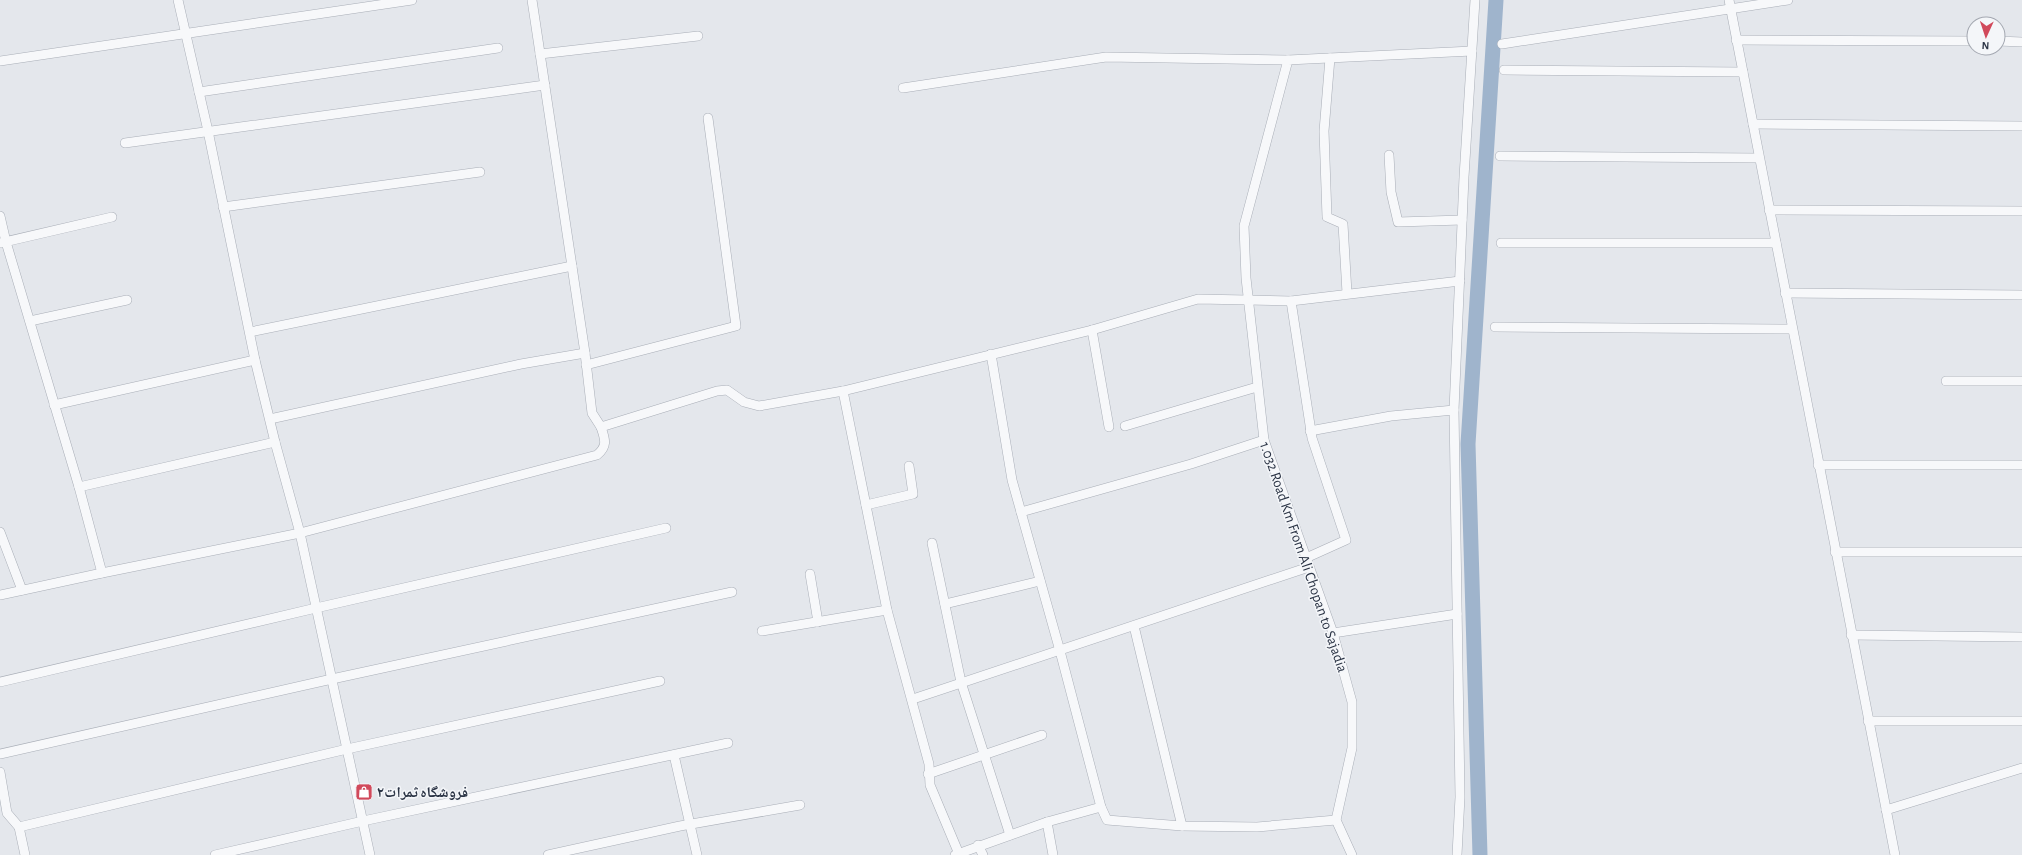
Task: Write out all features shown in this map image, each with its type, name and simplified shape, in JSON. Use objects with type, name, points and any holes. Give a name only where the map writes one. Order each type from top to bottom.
[{"type":"street","points":[[178,0],[208,131],[255,360],[275,442],[300,533],[370,855]]},
{"type":"street","points":[[0,61],[412,0]]},
{"type":"street","points":[[0,595],[300,533],[597,455],[604,450],[606,442],[601,427],[592,413],[588,394],[585,353],[532,0]]},
{"type":"street","points":[[1457,855],[1460,798],[1454,410],[1462,220],[1475,0]]},
{"type":"street","points":[[1729,0],[1818,465],[1895,855]]},
{"type":"street","points":[[1502,44],[1731,10],[1788,0]]},
{"type":"street","points":[[540,54],[698,36]]},
{"type":"street","points":[[1736,40],[1966,41]]},
{"type":"street","points":[[2006,41],[2022,42]]},
{"type":"street","points":[[199,92],[498,48]]},
{"type":"street","points":[[903,88],[1106,57],[1288,60],[1472,51]]},
{"type":"street","points":[[1330,58],[1324,131],[1326,217],[1343,224],[1347,292]]},
{"type":"street","name":"1.032 Road Km From Ali Chopan to Sajadia","points":[[1288,60],[1244,226],[1246,278],[1264,440],[1333,632],[1352,702],[1352,748],[1336,820]]},
{"type":"street","points":[[1504,70],[1743,72]]},
{"type":"street","points":[[125,143],[544,85]]},
{"type":"street","points":[[586,365],[736,326],[708,118]]},
{"type":"street","points":[[1753,124],[2022,126]]},
{"type":"street","points":[[1389,156],[1391,192],[1398,222],[1462,220]]},
{"type":"street","points":[[1500,156],[1759,158]]},
{"type":"street","points":[[223,206],[480,172]]},
{"type":"street","points":[[1769,210],[2022,211]]},
{"type":"street","points":[[0,216],[3,242],[30,321],[102,573]]},
{"type":"street","points":[[3,242],[112,217]]},
{"type":"street","points":[[1501,243],[1776,243]]},
{"type":"street","points":[[250,332],[572,266]]},
{"type":"street","points":[[601,427],[717,391],[727,390],[744,402],[759,406],[843,391],[1092,330],[1198,299],[1291,301],[1347,292],[1460,280]]},
{"type":"street","points":[[1785,293],[2022,295]]},
{"type":"street","points":[[30,321],[127,300]]},
{"type":"street","points":[[913,699],[1134,626],[1308,562],[1346,540],[1310,431],[1291,301]]},
{"type":"street","points":[[1495,327],[1792,329]]},
{"type":"street","points":[[1092,330],[1109,427]]},
{"type":"street","points":[[270,419],[521,364],[585,353]]},
{"type":"street","points":[[991,354],[1012,480],[1060,651],[1101,807],[1108,821],[1182,826],[1257,827],[1336,820],[1352,855]]},
{"type":"street","points":[[54,405],[255,360]]},
{"type":"street","points":[[1946,381],[2022,381]]},
{"type":"street","points":[[1125,426],[1258,387]]},
{"type":"street","points":[[843,391],[887,610],[913,699],[929,764],[928,774],[930,785],[957,854],[978,845],[1047,822],[1101,807]]},
{"type":"street","points":[[1310,431],[1391,416],[1454,410]]},
{"type":"street","points":[[1021,512],[1191,464],[1264,440]]},
{"type":"street","points":[[78,487],[275,442]]},
{"type":"street","points":[[1818,465],[2022,465]]},
{"type":"street","points":[[866,505],[913,494],[910,466]]},
{"type":"street","points":[[0,682],[666,528]]},
{"type":"street","points":[[0,532],[22,590]]},
{"type":"street","points":[[932,543],[961,682],[983,755],[1010,835]]},
{"type":"street","points":[[1835,552],[2022,552]]},
{"type":"street","points":[[810,574],[818,622]]},
{"type":"street","points":[[945,604],[1040,581]]},
{"type":"street","points":[[0,754],[332,679],[732,592]]},
{"type":"street","points":[[762,631],[887,610]]},
{"type":"street","points":[[1333,632],[1457,614]]},
{"type":"street","points":[[1134,626],[1182,826]]},
{"type":"street","points":[[1852,635],[2022,637]]},
{"type":"street","points":[[19,827],[347,749],[660,681]]},
{"type":"street","points":[[1868,721],[2022,721]]},
{"type":"street","points":[[928,774],[1042,735]]},
{"type":"street","points":[[215,855],[363,821],[728,743]]},
{"type":"street","points":[[674,755],[698,855]]},
{"type":"street","points":[[1886,810],[2022,768]]},
{"type":"street","points":[[0,772],[4,814],[19,827],[25,855]]},
{"type":"street","points":[[548,855],[690,824],[800,805]]},
{"type":"street","points":[[1047,822],[1053,855]]},
{"type":"street","points":[[978,845],[983,855]]},
{"type":"waterway","points":[[1480,855],[1468,444],[1496,0]]},
{"type":"place","name":"فروشگاه ثمرات٢","points":[[364,792]]}]
